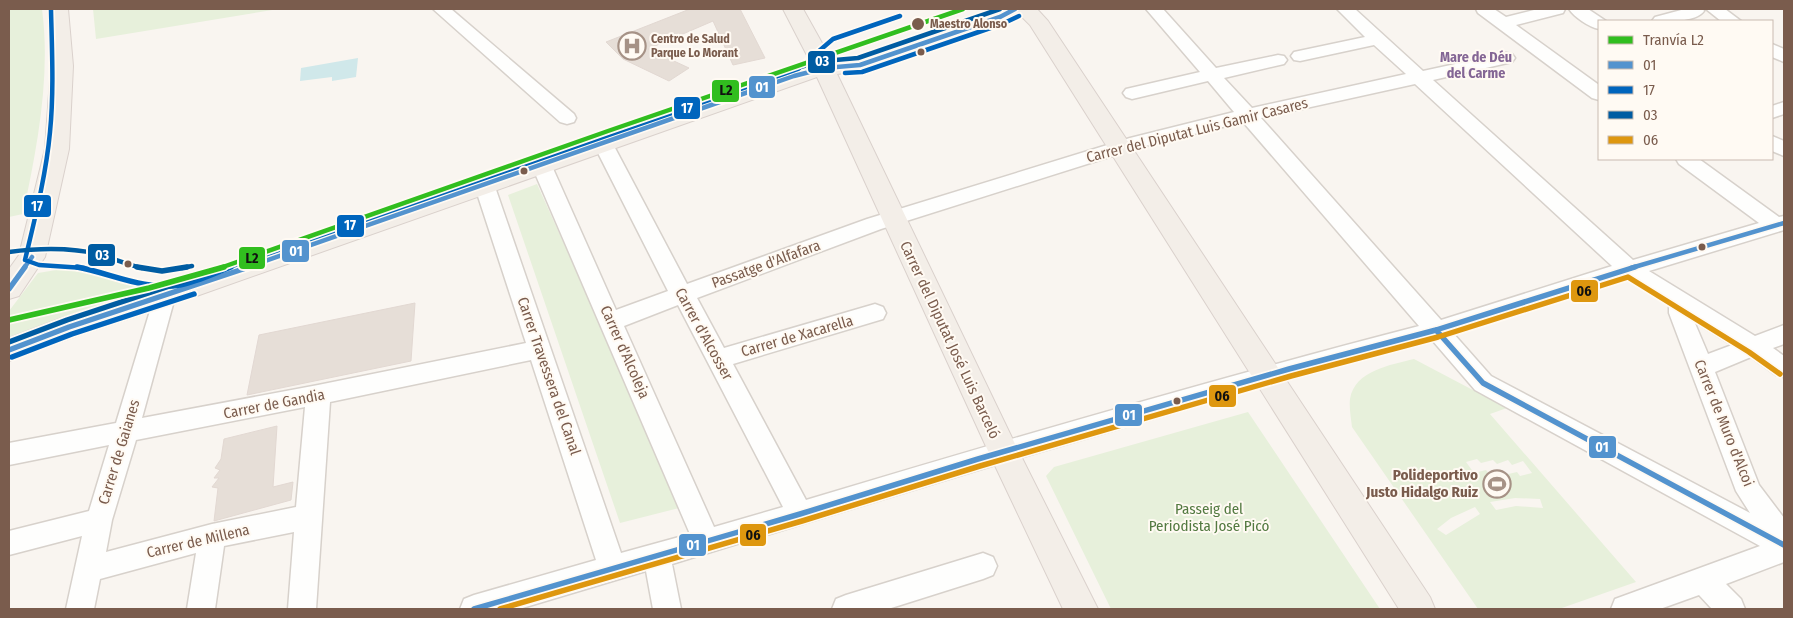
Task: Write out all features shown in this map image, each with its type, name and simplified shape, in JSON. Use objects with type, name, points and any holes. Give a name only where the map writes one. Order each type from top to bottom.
[{"type":"main road","points":[[9,289],[56,150],[62,66],[58,9]]},
{"type":"main road","name":"Carrer del Diputat José Luis Barceló","points":[[793,9],[825,68],[836,97],[893,218],[1081,609]]},
{"type":"main road","points":[[9,350],[69,327],[164,297],[798,74],[825,68],[860,65],[1000,17],[1015,9]]},
{"type":"main road","points":[[1026,9],[1038,21],[1118,148],[1418,609]]},
{"type":"street","points":[[441,9],[567,118]]},
{"type":"street","points":[[1154,9],[1483,383],[1784,544]]},
{"type":"street","points":[[1345,9],[1629,269],[1753,346],[1784,368]]},
{"type":"street","points":[[1484,9],[1598,93]]},
{"type":"street","points":[[1503,23],[1557,9]]},
{"type":"street","points":[[1577,9],[1598,23]]},
{"type":"street","points":[[1714,9],[1730,20]]},
{"type":"street","points":[[1664,20],[1696,11]]},
{"type":"street","points":[[1300,56],[1378,39]]},
{"type":"street","name":"Carrer del Diputat Luis Gamir Casares","points":[[893,218],[1118,148],[1247,115],[1506,58]]},
{"type":"street","points":[[1132,93],[1278,60]]},
{"type":"street","points":[[1773,143],[1784,150]]},
{"type":"street","name":"Carrer d'Alcosser","points":[[608,153],[676,285],[684,294],[800,514]]},
{"type":"street","points":[[1687,160],[1780,224]]},
{"type":"street","name":"Carrer d'Alcoleja","points":[[541,164],[707,542]]},
{"type":"street","name":"Carrer Travessera del Canal","points":[[484,184],[613,569]]},
{"type":"street","name":"Passatge d'Alfafara","points":[[611,320],[893,218]]},
{"type":"street","points":[[474,609],[707,542],[1004,452],[1436,330],[1780,224]]},
{"type":"street","name":"Carrer de Gaianes","points":[[75,608],[89,568],[99,520],[164,297]]},
{"type":"street","name":"Carrer de Muro d'Alcoi","points":[[1680,300],[1680,313],[1749,491],[1784,539]]},
{"type":"street","name":"Carrer de Xacarella","points":[[719,359],[875,313]]},
{"type":"street","points":[[1701,367],[1784,334]]},
{"type":"street","name":"Carrer de Gandia","points":[[9,454],[318,396],[539,349]]},
{"type":"street","points":[[302,609],[318,396]]},
{"type":"street","name":"Carrer de Millena","points":[[89,568],[212,536],[308,517]]},
{"type":"street","points":[[9,543],[99,520]]},
{"type":"street","points":[[201,609],[212,536]]},
{"type":"street","points":[[1624,609],[1784,550]]},
{"type":"street","points":[[657,556],[667,609]]},
{"type":"street","points":[[846,609],[983,566]]},
{"type":"street","points":[[1704,581],[1731,609]]},
{"type":"green space","points":[[9,9],[42,9],[45,60],[38,138],[23,214],[9,217]]},
{"type":"green space","points":[[93,9],[278,9],[96,39]]},
{"type":"green space","points":[[537,184],[683,507],[620,523],[508,195]]},
{"type":"green space","points":[[74,267],[97,272],[114,281],[158,291],[9,342],[9,311],[38,273]]},
{"type":"green space","name":"Polideportivo Justo Hidalgo Ruiz","points":[[1414,359],[1507,408],[1490,414],[1636,582],[1559,609],[1478,609],[1352,427],[1350,399],[1353,389],[1359,381],[1375,370]],"holes":[[[1477,459],[1481,463],[1493,460],[1497,464],[1508,460],[1512,465],[1523,461],[1532,473],[1520,476],[1517,472],[1504,475],[1501,471],[1489,474],[1486,470],[1474,473],[1466,462]],[[1515,498],[1540,499],[1543,508],[1516,506],[1496,510],[1490,502]],[[1475,507],[1480,514],[1446,535],[1437,529],[1451,518]]]},
{"type":"green space","name":"Passeig del Periodista José Picó","points":[[1248,412],[1380,609],[1111,609],[1046,476],[1054,467]]},
{"type":"water","points":[[358,58],[356,77],[332,81],[332,77],[300,81],[301,68]]},
{"type":"building","name":"Centro de Salud Parque Lo Morant","points":[[690,9],[740,9],[765,58],[733,65],[713,21],[648,49],[689,68],[669,81],[623,59],[606,42]]},
{"type":"building","points":[[415,303],[411,361],[247,395],[259,335]]},
{"type":"building","points":[[277,426],[273,487],[293,482],[291,500],[214,521],[218,488],[212,487],[219,478],[214,478],[220,470],[215,468],[221,459],[224,439]]},
{"type":"tram line","name":"L2","points":[[9,320],[149,288],[232,265],[608,131],[963,9]]},
{"type":"transit line","name":"03","points":[[9,342],[67,320],[162,290],[792,69],[824,61],[858,58],[1000,9]]},
{"type":"transit line","name":"01","points":[[9,350],[69,327],[164,297],[794,76],[825,68],[860,65],[1000,17],[1015,9]]},
{"type":"transit line","name":"17","points":[[51,10],[53,72],[50,133],[40,194],[25,260],[33,264],[84,268],[139,283],[166,286],[180,285],[798,69],[833,39],[900,16]]},
{"type":"transit line","name":"17","points":[[845,73],[862,72],[1002,24],[1019,16]]},
{"type":"transit line","name":"01","points":[[474,609],[800,514],[978,459],[1289,369],[1436,330],[1629,269],[1784,223]]},
{"type":"transit line","name":"03","points":[[9,252],[67,249],[101,255],[149,270],[176,270],[192,266]]},
{"type":"transit line","name":"01","points":[[9,289],[32,257]]},
{"type":"transit line","name":"06","points":[[500,609],[802,521],[980,466],[1291,376],[1438,337],[1628,277],[1749,352],[1780,374]]},
{"type":"transit line","name":"17","points":[[12,357],[72,334],[194,294]]},
{"type":"transit line","name":"01","points":[[1436,330],[1483,383],[1784,545]]},
{"type":"place","name":"Maestro Alonso","points":[[918,24]]},
{"type":"place","name":"Centro de Salud Parque Lo Morant","points":[[632,46]]},
{"type":"place","name":"Polideportivo Justo Hidalgo Ruiz","points":[[1497,484]]},
{"type":"district","name":"Mare de Déu del Carme","points":[[1476,66]]}]
